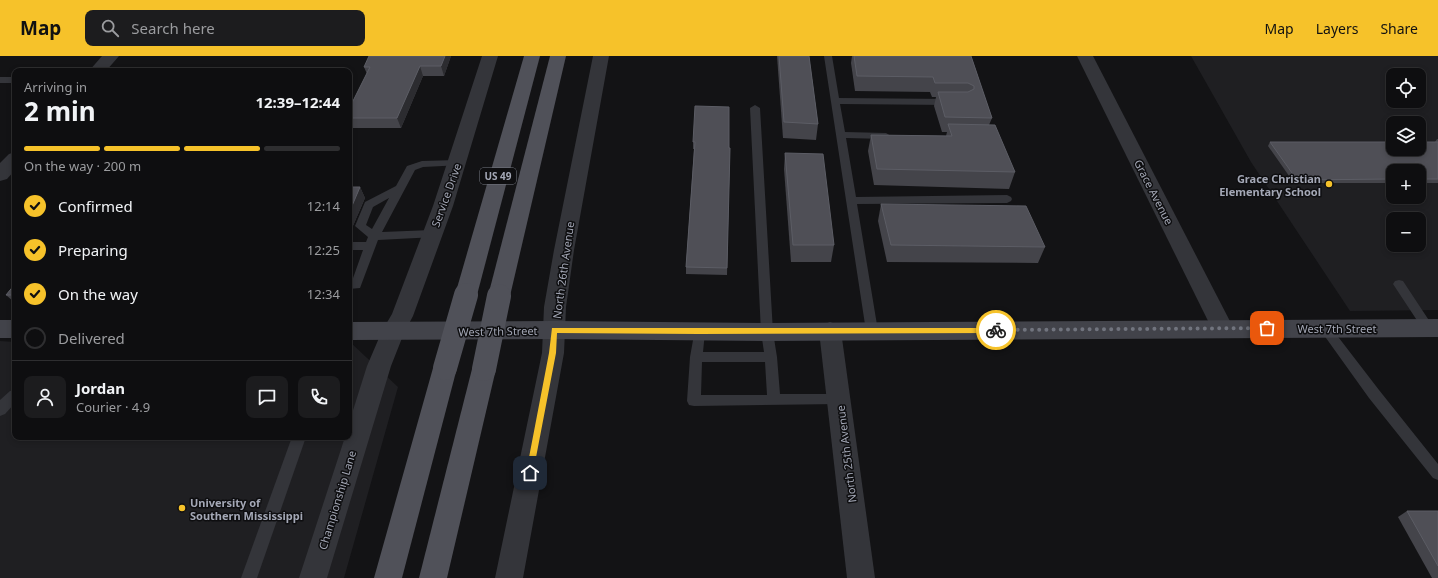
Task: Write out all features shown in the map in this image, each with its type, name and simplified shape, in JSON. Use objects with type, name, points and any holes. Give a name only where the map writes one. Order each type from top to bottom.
[{"type":"main road","name":"US 49","points":[[388,578],[532,56]]},
{"type":"main road","name":"US 49","points":[[433,578],[484,369],[499,296],[558,56]]},
{"type":"main road","name":"West 7th Street","points":[[352,331],[554,330],[767,332],[1433,328]]},
{"type":"main road","points":[[0,329],[12,329]]},
{"type":"street","points":[[100,68],[111,56]]},
{"type":"street","name":"Service Drive","points":[[393,331],[402,316],[443,206],[458,163],[490,56]]},
{"type":"street","name":"North 26th Avenue","points":[[509,578],[553,353],[556,307],[564,250],[600,56]]},
{"type":"street","name":"Grace Avenue","points":[[1085,56],[1223,329]]},
{"type":"street","points":[[0,175],[12,161]]},
{"type":"street","name":"Championship Lane","points":[[313,578],[379,366],[393,331]]},
{"type":"street","name":"North 25th Avenue","points":[[830,331],[861,578]]},
{"type":"lane","points":[[828,56],[872,331]]},
{"type":"lane","points":[[0,80],[12,80]]},
{"type":"lane","points":[[836,101],[956,102]]},
{"type":"lane","points":[[755,108],[767,332],[771,357],[774,400]]},
{"type":"lane","points":[[841,135],[896,136]]},
{"type":"lane","points":[[352,285],[356,285],[372,241],[411,168],[422,164],[458,163]]},
{"type":"lane","points":[[372,241],[360,226],[369,205],[400,188]]},
{"type":"lane","points":[[852,201],[1007,200]]},
{"type":"lane","points":[[352,245],[372,241],[432,234]]},
{"type":"lane","points":[[1399,284],[1433,328]]},
{"type":"lane","points":[[1325,328],[1374,394],[1438,474]]},
{"type":"lane","points":[[699,332],[694,401],[839,398]]},
{"type":"lane","points":[[696,357],[771,357]]},
{"type":"lane","points":[[0,410],[4,404],[12,397]]},
{"type":"lane","points":[[249,578],[298,440]]},
{"type":"shaded area","name":"Grace Christian Elementary School","points":[[1191,56],[1438,56],[1438,310],[1350,311],[1251,162]]},
{"type":"shaded area","name":"University of Southern Mississippi","points":[[0,341],[12,342],[12,440],[352,440],[352,344],[398,387],[344,578],[0,578]]},
{"type":"building","points":[[369,56],[445,56],[441,66],[420,66],[397,118],[352,118],[352,103],[370,67],[364,67]]},
{"type":"building","points":[[779,56],[809,56],[818,124],[784,122]]},
{"type":"building","points":[[854,56],[971,56],[992,118],[945,117],[938,92],[968,92],[974,89],[974,86],[968,83],[935,83],[933,77],[857,76]]},
{"type":"building","points":[[695,106],[729,107],[730,148],[727,268],[686,267],[695,142],[693,142]]},
{"type":"building","points":[[948,124],[995,125],[1015,172],[877,169],[871,135],[952,136]]},
{"type":"building","points":[[1270,142],[1386,142],[1386,156],[1426,156],[1426,142],[1438,142],[1438,179],[1426,179],[1426,164],[1386,164],[1386,179],[1297,180]]},
{"type":"building","points":[[785,153],[823,154],[834,245],[793,245]]},
{"type":"building","points":[[352,187],[360,187],[352,206]]},
{"type":"building","points":[[881,204],[1026,206],[1045,247],[891,245]]},
{"type":"building","points":[[12,288],[12,295],[6,295]]},
{"type":"building","points":[[1407,511],[1438,511],[1438,566]]},
{"type":"way so far","points":[[996,330],[1267,328]]},
{"type":"place","name":"Grace Christian Elementary School","points":[[1329,184]]},
{"type":"place","name":"University of Southern Mississippi","points":[[182,508]]},
{"type":"route","points":[[530,473],[553,353],[554,330],[767,332],[996,330]]}]
